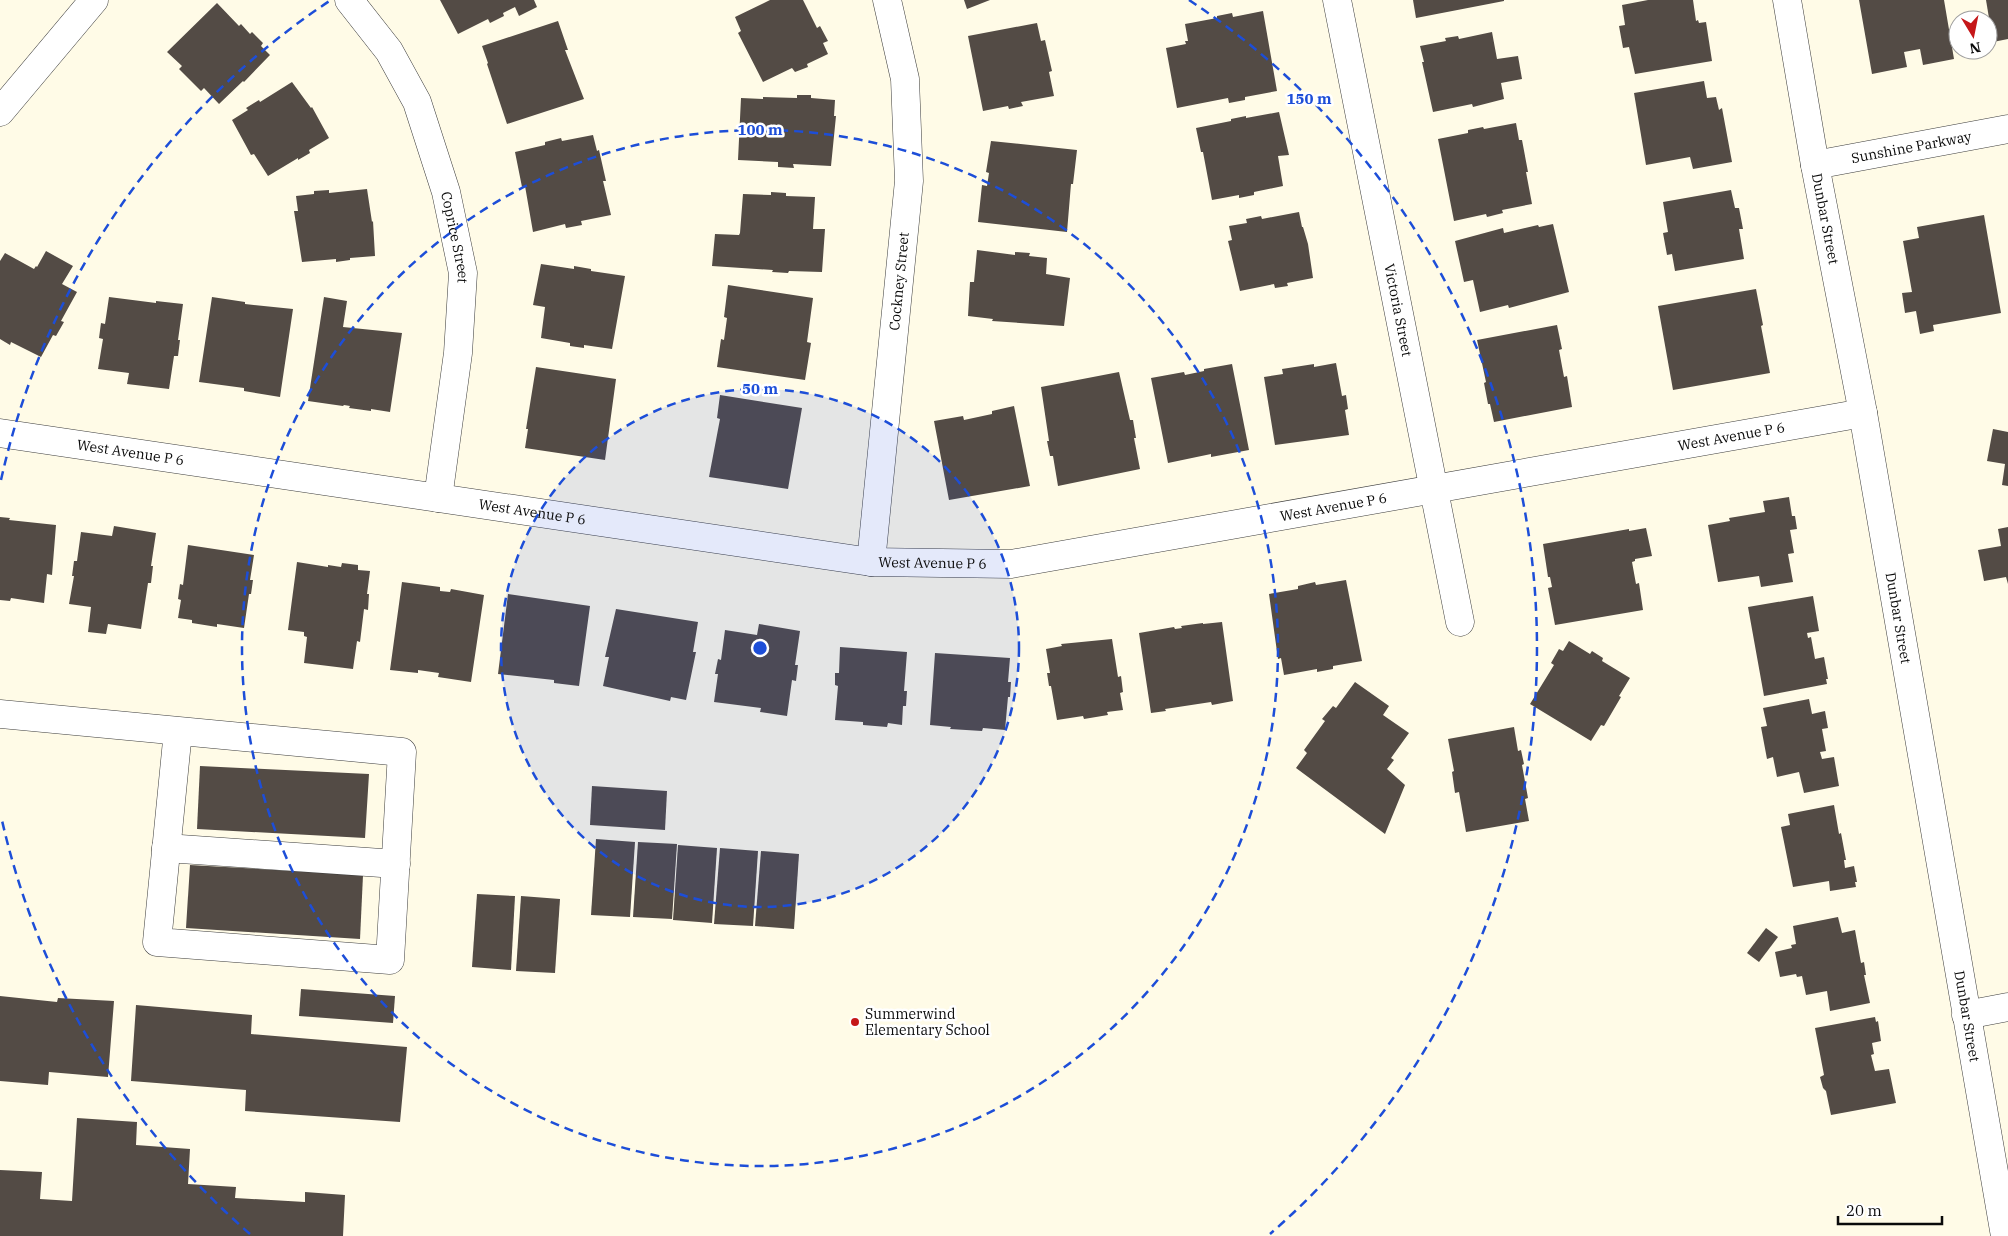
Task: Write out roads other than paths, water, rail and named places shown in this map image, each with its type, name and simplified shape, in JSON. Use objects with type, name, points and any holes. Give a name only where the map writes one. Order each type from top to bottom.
[{"type":"street","points":[[0,112],[94,0]]},
{"type":"street","name":"Coprice Street","points":[[349,0],[389,51],[417,102],[446,192],[463,273],[458,353],[438,498]]},
{"type":"street","name":"Cockney Street","points":[[871,562],[909,181],[905,79],[886,0]]},
{"type":"street","name":"Victoria Street","points":[[1337,0],[1460,622]]},
{"type":"street","name":"Dunbar Street","points":[[1787,0],[1815,164],[1863,413],[2005,1236]]},
{"type":"street","name":"Sunshine Parkway","points":[[1815,164],[2008,129]]},
{"type":"street","name":"West Avenue P 6","points":[[0,433],[871,562],[1011,564],[1863,413]]},
{"type":"street","points":[[0,714],[402,752],[390,960],[157,942],[178,731]]},
{"type":"street","points":[[166,848],[396,864]]},
{"type":"street","points":[[1966,1015],[2008,1007]]},
{"type":"place","name":"Summerwind Elementary School","points":[[855,1022]]}]
